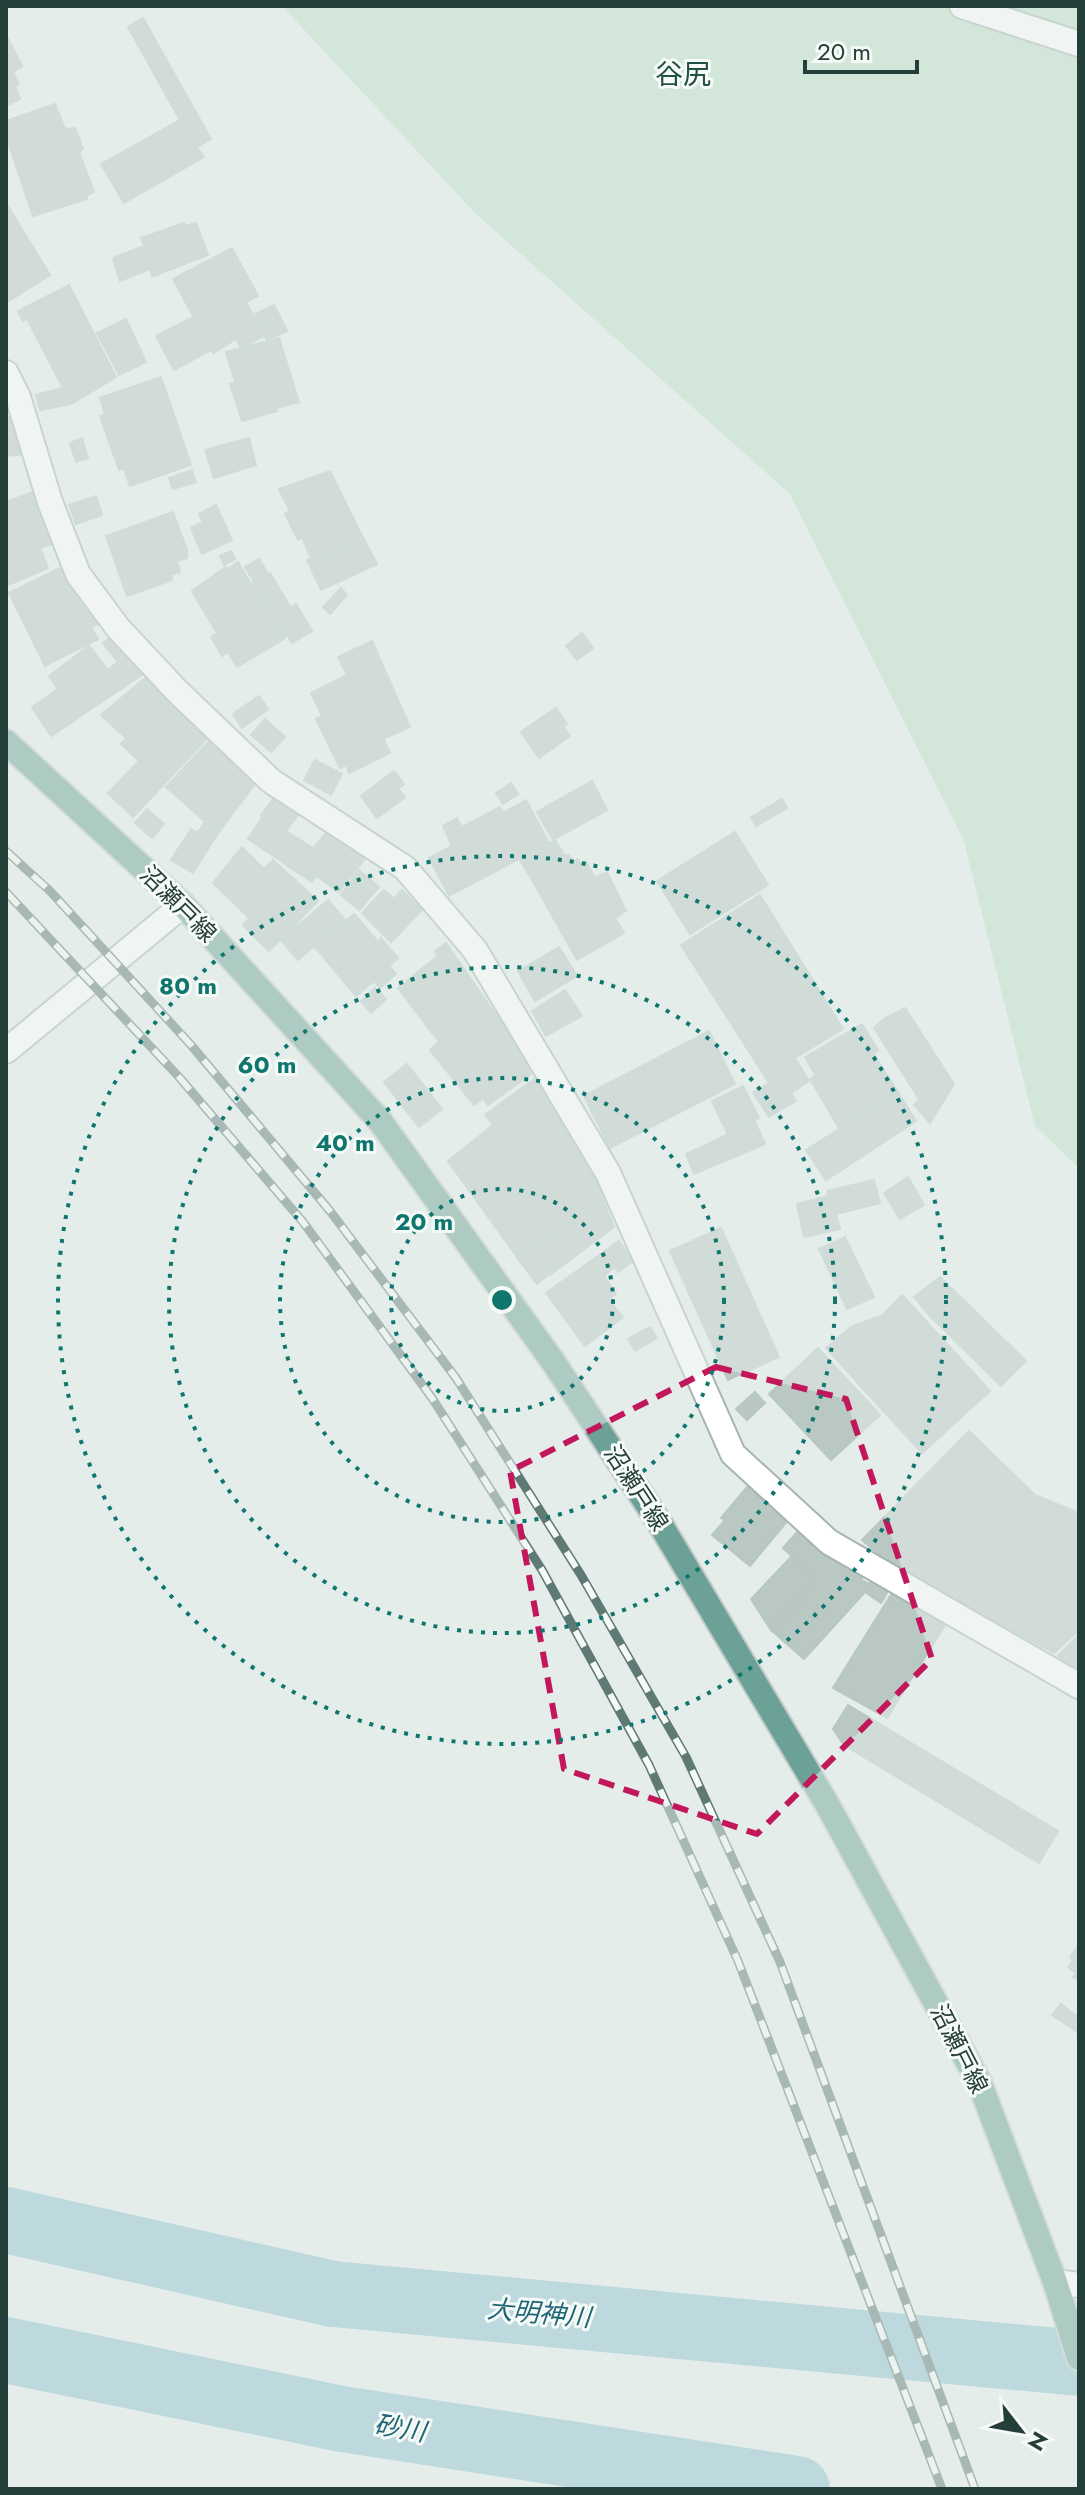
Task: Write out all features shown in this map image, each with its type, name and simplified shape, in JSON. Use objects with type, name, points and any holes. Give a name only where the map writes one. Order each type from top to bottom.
[{"type":"main road","name":"沼瀬戸線","points":[[6,742],[183,905],[380,1121],[554,1363],[659,1522],[827,1804],[980,2084],[1067,2283],[1069,2324],[1079,2358]]},
{"type":"street","points":[[962,6],[1079,44]]},
{"type":"street","points":[[6,373],[18,397],[50,502],[78,574],[118,628],[177,691],[271,781],[405,868],[475,950],[608,1173],[733,1454],[829,1542],[1079,1686]]},
{"type":"street","points":[[6,1051],[183,905]]},
{"type":"highlighted area","points":[[716,1367],[846,1399],[932,1659],[757,1834],[564,1769],[510,1471]]},
{"type":"green space","points":[[282,6],[1079,6],[1079,1168],[1035,1126],[964,841],[790,494],[475,213]]},
{"type":"building","points":[[143,18],[211,139],[197,147],[204,157],[124,203],[101,164],[180,120],[128,27]]},
{"type":"building","points":[[6,35],[22,66],[13,72],[19,84],[15,86],[20,99],[6,106]]},
{"type":"building","points":[[55,104],[65,129],[75,128],[83,149],[79,152],[94,192],[87,195],[87,199],[33,216],[6,136],[6,121]]},
{"type":"building","points":[[6,203],[34,249],[6,267]]},
{"type":"building","points":[[184,223],[186,226],[196,223],[208,255],[152,277],[150,269],[120,281],[113,258],[144,246],[141,238]]},
{"type":"building","points":[[232,248],[258,296],[246,302],[264,336],[241,348],[236,339],[213,353],[173,279]]},
{"type":"building","points":[[34,249],[50,275],[6,303],[6,267]]},
{"type":"building","points":[[69,285],[116,377],[71,404],[40,410],[36,395],[63,388],[27,319],[23,321],[18,311]]},
{"type":"building","points":[[274,305],[287,331],[267,340],[255,314]]},
{"type":"building","points":[[193,317],[211,350],[174,370],[156,336]]},
{"type":"building","points":[[126,319],[146,362],[119,375],[97,333]]},
{"type":"building","points":[[279,338],[299,402],[242,421],[230,384],[235,382],[226,352]]},
{"type":"building","points":[[161,377],[191,465],[130,486],[124,468],[119,470],[100,416],[105,414],[100,398]]},
{"type":"building","points":[[6,413],[7,418],[20,415],[26,454],[6,456]]},
{"type":"building","points":[[82,438],[88,458],[76,462],[70,443]]},
{"type":"building","points":[[249,438],[256,465],[214,478],[205,450]]},
{"type":"building","points":[[192,470],[196,482],[173,489],[169,478]]},
{"type":"building","points":[[330,471],[363,538],[326,556],[324,552],[311,558],[302,537],[298,540],[285,514],[290,511],[279,489]]},
{"type":"building","points":[[39,490],[57,542],[40,548],[48,568],[6,586],[6,502]]},
{"type":"building","points":[[96,496],[102,515],[76,524],[69,505]]},
{"type":"building","points":[[216,505],[232,540],[202,554],[191,528],[203,522],[199,514]]},
{"type":"building","points":[[173,512],[187,550],[187,558],[177,561],[180,572],[171,575],[172,580],[127,596],[106,536]]},
{"type":"building","points":[[363,537],[377,564],[321,590],[307,560],[324,552],[326,556]]},
{"type":"building","points":[[231,551],[235,559],[224,565],[220,556]]},
{"type":"building","points":[[259,559],[268,574],[254,582],[245,567]]},
{"type":"building","points":[[238,562],[284,639],[237,667],[228,652],[222,656],[211,637],[217,633],[192,591]]},
{"type":"building","points":[[68,564],[98,624],[91,627],[98,639],[45,666],[9,593]]},
{"type":"building","points":[[270,573],[291,608],[296,604],[312,631],[292,643],[287,635],[285,637],[253,583]]},
{"type":"building","points":[[341,588],[347,595],[330,614],[323,607]]},
{"type":"building","points":[[119,632],[143,674],[51,736],[32,707],[58,689],[49,676],[89,646],[108,670],[118,662],[103,643]]},
{"type":"building","points":[[582,633],[593,648],[577,660],[566,646]]},
{"type":"building","points":[[372,641],[410,727],[383,739],[353,672],[347,675],[338,657]]},
{"type":"building","points":[[157,668],[216,729],[133,817],[108,793],[139,761],[121,744],[126,738],[101,715]]},
{"type":"building","points":[[353,672],[390,753],[349,773],[346,765],[340,768],[316,719],[322,716],[311,693]]},
{"type":"building","points":[[259,696],[268,709],[242,728],[233,714]]},
{"type":"building","points":[[556,708],[567,724],[563,726],[570,736],[539,758],[521,732]]},
{"type":"building","points":[[265,719],[285,737],[271,752],[251,735]]},
{"type":"building","points":[[215,735],[260,777],[218,833],[166,787]]},
{"type":"building","points":[[315,760],[342,774],[331,795],[304,780]]},
{"type":"building","points":[[394,771],[404,784],[398,789],[405,797],[377,818],[361,796]]},
{"type":"building","points":[[592,781],[607,810],[553,840],[537,812]]},
{"type":"building","points":[[511,783],[518,794],[503,804],[496,793]]},
{"type":"building","points":[[277,794],[301,811],[286,831],[261,815]]},
{"type":"building","points":[[782,799],[787,808],[756,826],[751,817]]},
{"type":"building","points":[[526,800],[549,843],[449,896],[429,858],[452,846],[443,826],[457,818],[462,827],[500,807],[503,813]]},
{"type":"building","points":[[147,809],[164,824],[152,838],[135,823]]},
{"type":"building","points":[[263,816],[322,854],[311,872],[316,875],[312,882],[248,839]]},
{"type":"building","points":[[204,823],[218,833],[193,873],[171,860],[191,829],[198,833]]},
{"type":"building","points":[[735,832],[768,885],[690,934],[657,881]]},
{"type":"building","points":[[326,833],[335,840],[339,834],[367,856],[339,892],[311,872],[322,854],[313,849]]},
{"type":"building","points":[[555,840],[573,862],[535,885],[520,860]]},
{"type":"building","points":[[242,847],[264,869],[273,860],[318,901],[276,944],[213,883]]},
{"type":"building","points":[[578,859],[581,864],[586,861],[595,878],[607,872],[626,911],[615,918],[624,933],[577,960],[535,885]]},
{"type":"building","points":[[359,870],[379,887],[359,910],[341,895]]},
{"type":"building","points":[[384,890],[394,899],[402,890],[422,910],[391,942],[362,913]]},
{"type":"building","points":[[760,895],[843,1029],[795,1058],[809,1081],[791,1093],[796,1101],[769,1117],[753,1092],[769,1083],[681,945]]},
{"type":"building","points":[[328,900],[345,920],[298,960],[281,940]]},
{"type":"building","points":[[354,914],[378,942],[381,938],[398,958],[389,966],[396,974],[380,988],[374,981],[356,996],[315,947]]},
{"type":"building","points":[[250,918],[276,944],[269,951],[243,925]]},
{"type":"building","points":[[446,943],[535,1071],[488,1105],[483,1098],[474,1105],[430,1050],[439,1042],[398,988],[438,956],[435,951]]},
{"type":"building","points":[[559,947],[577,976],[535,1001],[518,971]]},
{"type":"building","points":[[375,988],[386,999],[371,1013],[361,1001]]},
{"type":"building","points":[[565,990],[582,1016],[546,1036],[532,1011]]},
{"type":"building","points":[[905,1008],[954,1084],[930,1123],[914,1105],[919,1099],[874,1028]]},
{"type":"building","points":[[862,1024],[878,1050],[873,1054],[898,1092],[839,1128],[810,1079],[816,1076],[805,1057]]},
{"type":"building","points":[[709,1031],[735,1084],[610,1148],[584,1096]]},
{"type":"building","points":[[407,1064],[442,1109],[419,1127],[384,1082]]},
{"type":"building","points":[[540,1075],[604,1194],[517,1257],[448,1161],[493,1125],[485,1115]]},
{"type":"building","points":[[743,1086],[759,1118],[727,1133],[712,1101]]},
{"type":"building","points":[[898,1092],[916,1121],[826,1180],[806,1150]]},
{"type":"building","points":[[755,1122],[765,1144],[694,1174],[686,1154]]},
{"type":"building","points":[[908,1177],[924,1205],[900,1219],[884,1193]]},
{"type":"building","points":[[874,1180],[880,1203],[836,1214],[840,1229],[804,1237],[797,1204],[828,1196],[827,1191]]},
{"type":"building","points":[[602,1197],[614,1227],[550,1275],[530,1249]]},
{"type":"building","points":[[721,1228],[779,1357],[728,1380],[670,1251]]},
{"type":"building","points":[[845,1237],[874,1297],[847,1309],[819,1249]]},
{"type":"building","points":[[619,1241],[633,1261],[618,1272],[615,1267],[604,1276],[616,1294],[608,1299],[623,1317],[585,1346],[546,1293]]},
{"type":"building","points":[[530,1249],[549,1274],[537,1284],[518,1259]]},
{"type":"building","points":[[940,1277],[1026,1361],[1001,1386],[914,1297]]},
{"type":"building","points":[[902,1295],[990,1391],[922,1453],[826,1348],[851,1327],[883,1315]]},
{"type":"building","points":[[650,1327],[657,1338],[635,1351],[628,1339]]},
{"type":"building","points":[[818,1348],[880,1415],[831,1460],[769,1394]]},
{"type":"building","points":[[755,1392],[765,1403],[747,1420],[736,1409]]},
{"type":"building","points":[[969,1431],[1035,1495],[1079,1513],[1079,1630],[1054,1653],[893,1566],[862,1540]]},
{"type":"building","points":[[747,1487],[789,1519],[750,1566],[712,1535],[725,1520],[721,1518]]},
{"type":"building","points":[[800,1529],[834,1560],[816,1579],[783,1548]]},
{"type":"building","points":[[791,1557],[817,1582],[771,1630],[751,1599]]},
{"type":"building","points":[[836,1561],[863,1576],[861,1580],[869,1584],[871,1581],[888,1591],[881,1603],[865,1592],[804,1659],[771,1630]]},
{"type":"building","points":[[892,1593],[945,1625],[887,1718],[833,1688]]},
{"type":"building","points":[[1079,1635],[1079,1672],[1058,1656]]},
{"type":"building","points":[[848,1705],[1058,1831],[1039,1863],[844,1745],[833,1729]]},
{"type":"building","points":[[1079,1945],[1079,1981],[1073,1977],[1076,1973],[1068,1967],[1073,1960],[1070,1957]]},
{"type":"building","points":[[1061,2004],[1079,2018],[1079,2033],[1052,2015]]},
{"type":"waterway","name":"大明神川","points":[[6,2220],[333,2294],[1079,2363]]},
{"type":"waterway","name":"砂川","points":[[6,2350],[342,2419],[797,2489]]},
{"type":"railway","points":[[6,851],[50,891],[191,1045],[330,1211],[456,1378],[581,1575],[686,1757],[780,1962],[975,2489]]},
{"type":"railway","points":[[6,892],[179,1077],[303,1222],[432,1398],[542,1570],[649,1765],[738,1961],[942,2489]]},
{"type":"district","name":"谷尻","points":[[683,74]]}]
